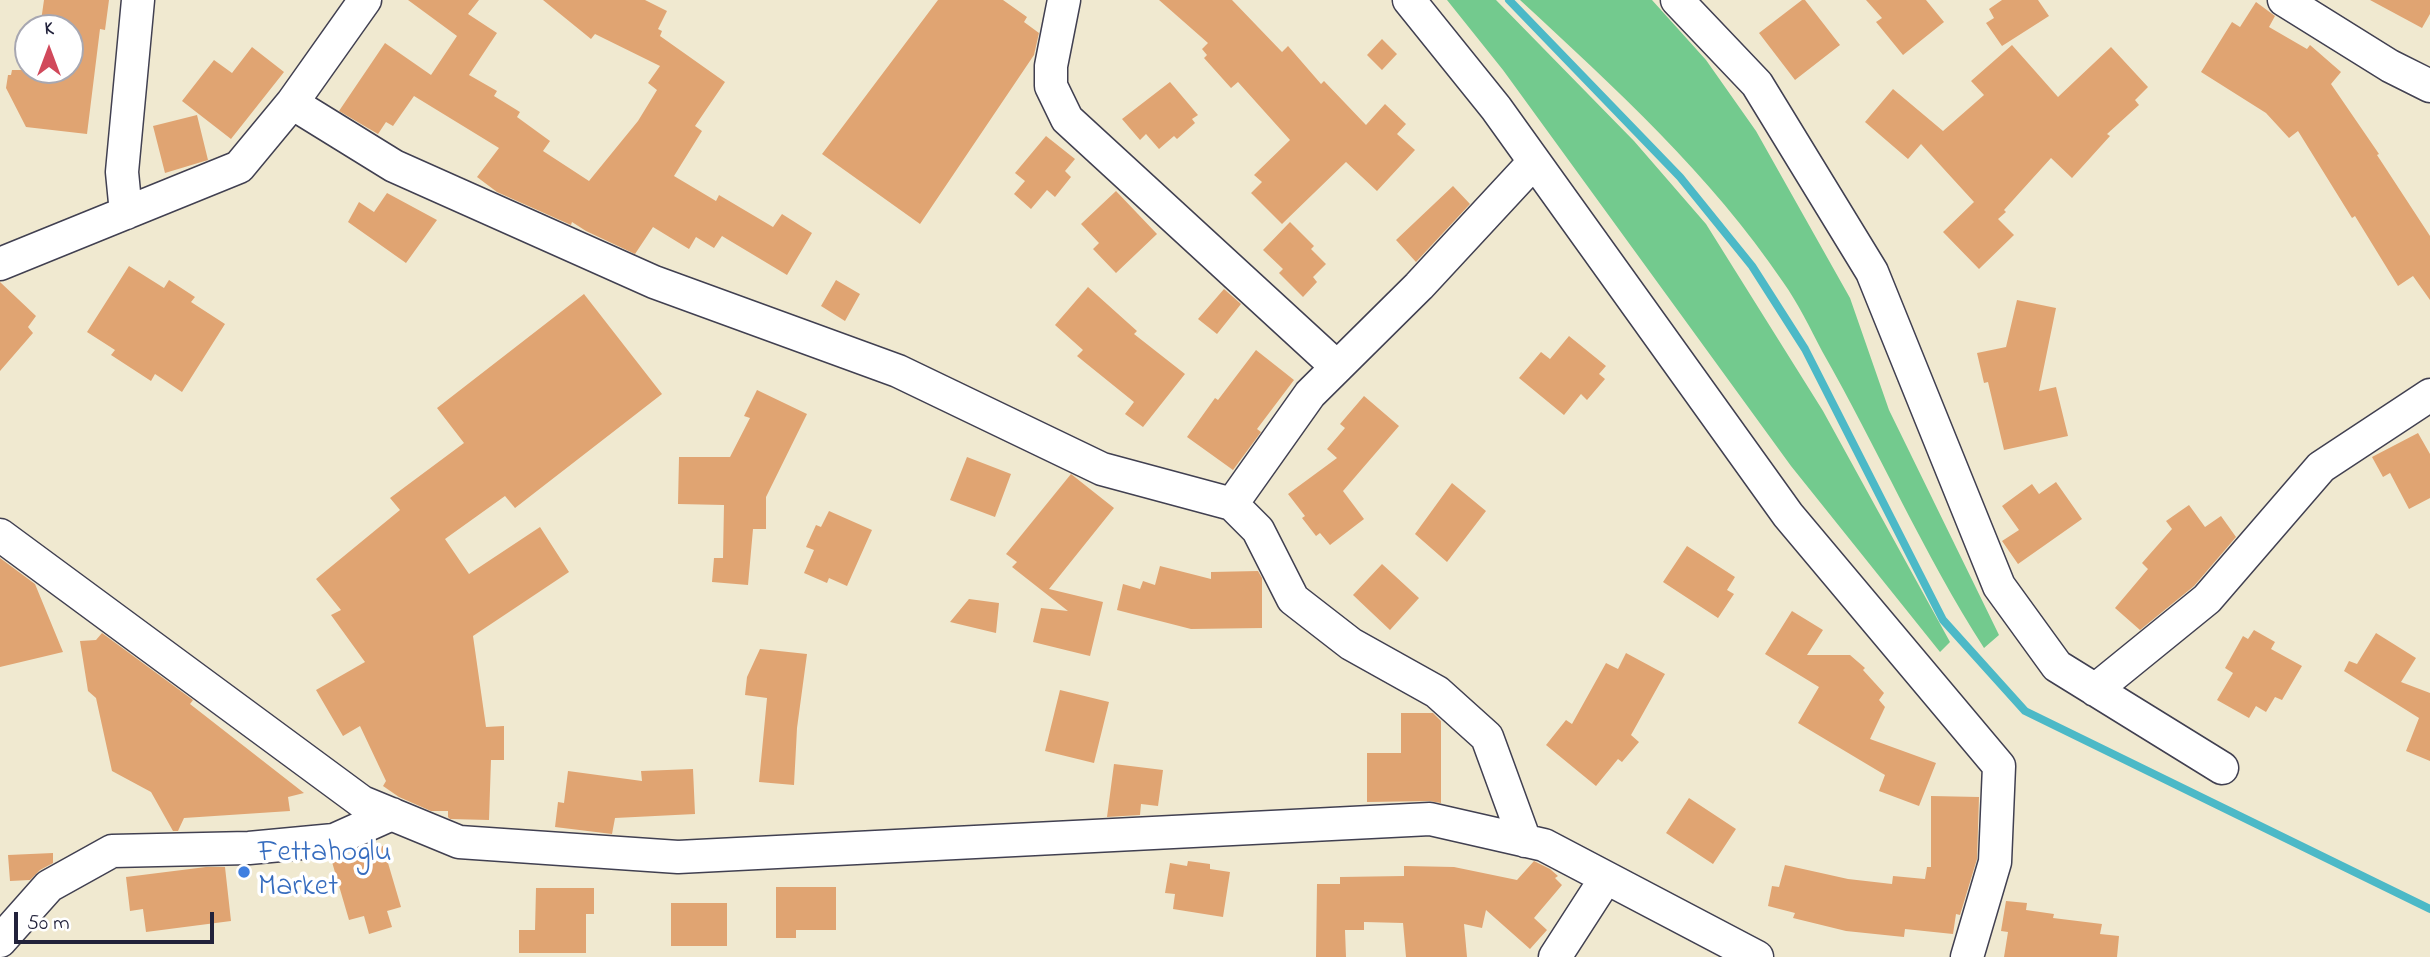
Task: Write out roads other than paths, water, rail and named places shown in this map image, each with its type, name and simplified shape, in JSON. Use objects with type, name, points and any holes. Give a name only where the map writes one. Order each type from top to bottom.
[{"type":"street","points":[[126,213],[122,172],[138,0]]},
{"type":"street","points":[[0,264],[239,167],[292,103],[365,0]]},
{"type":"street","points":[[1064,0],[1051,66],[1051,86],[1067,119],[1337,367]]},
{"type":"street","points":[[1409,0],[1496,108],[1788,515],[1999,766],[1995,862],[1967,957]]},
{"type":"street","points":[[1677,0],[1756,84],[1872,272],[1998,586],[2057,666],[2222,768]]},
{"type":"street","points":[[2284,0],[2390,66],[2430,86]]},
{"type":"street","points":[[292,103],[394,166],[654,282],[898,371],[1102,469],[1232,504],[1258,530],[1293,599],[1351,644],[1437,692],[1487,737],[1524,841]]},
{"type":"street","points":[[1232,504],[1310,394],[1419,286],[1534,162]]},
{"type":"street","points":[[2095,690],[2207,599],[2322,467],[2430,395]]},
{"type":"street","points":[[0,536],[362,802],[458,842],[678,857],[1430,819],[1544,845],[1757,957]]},
{"type":"street","points":[[0,941],[48,886],[112,851],[249,848],[334,840],[393,814]]},
{"type":"street","points":[[1555,957],[1606,877]]},
{"type":"waterway","points":[[1509,0],[1680,177],[1752,266],[1805,349],[1943,620],[2025,711],[2430,909]]},
{"type":"place","name":"Fettahoglu Market","points":[[244,872]]}]
